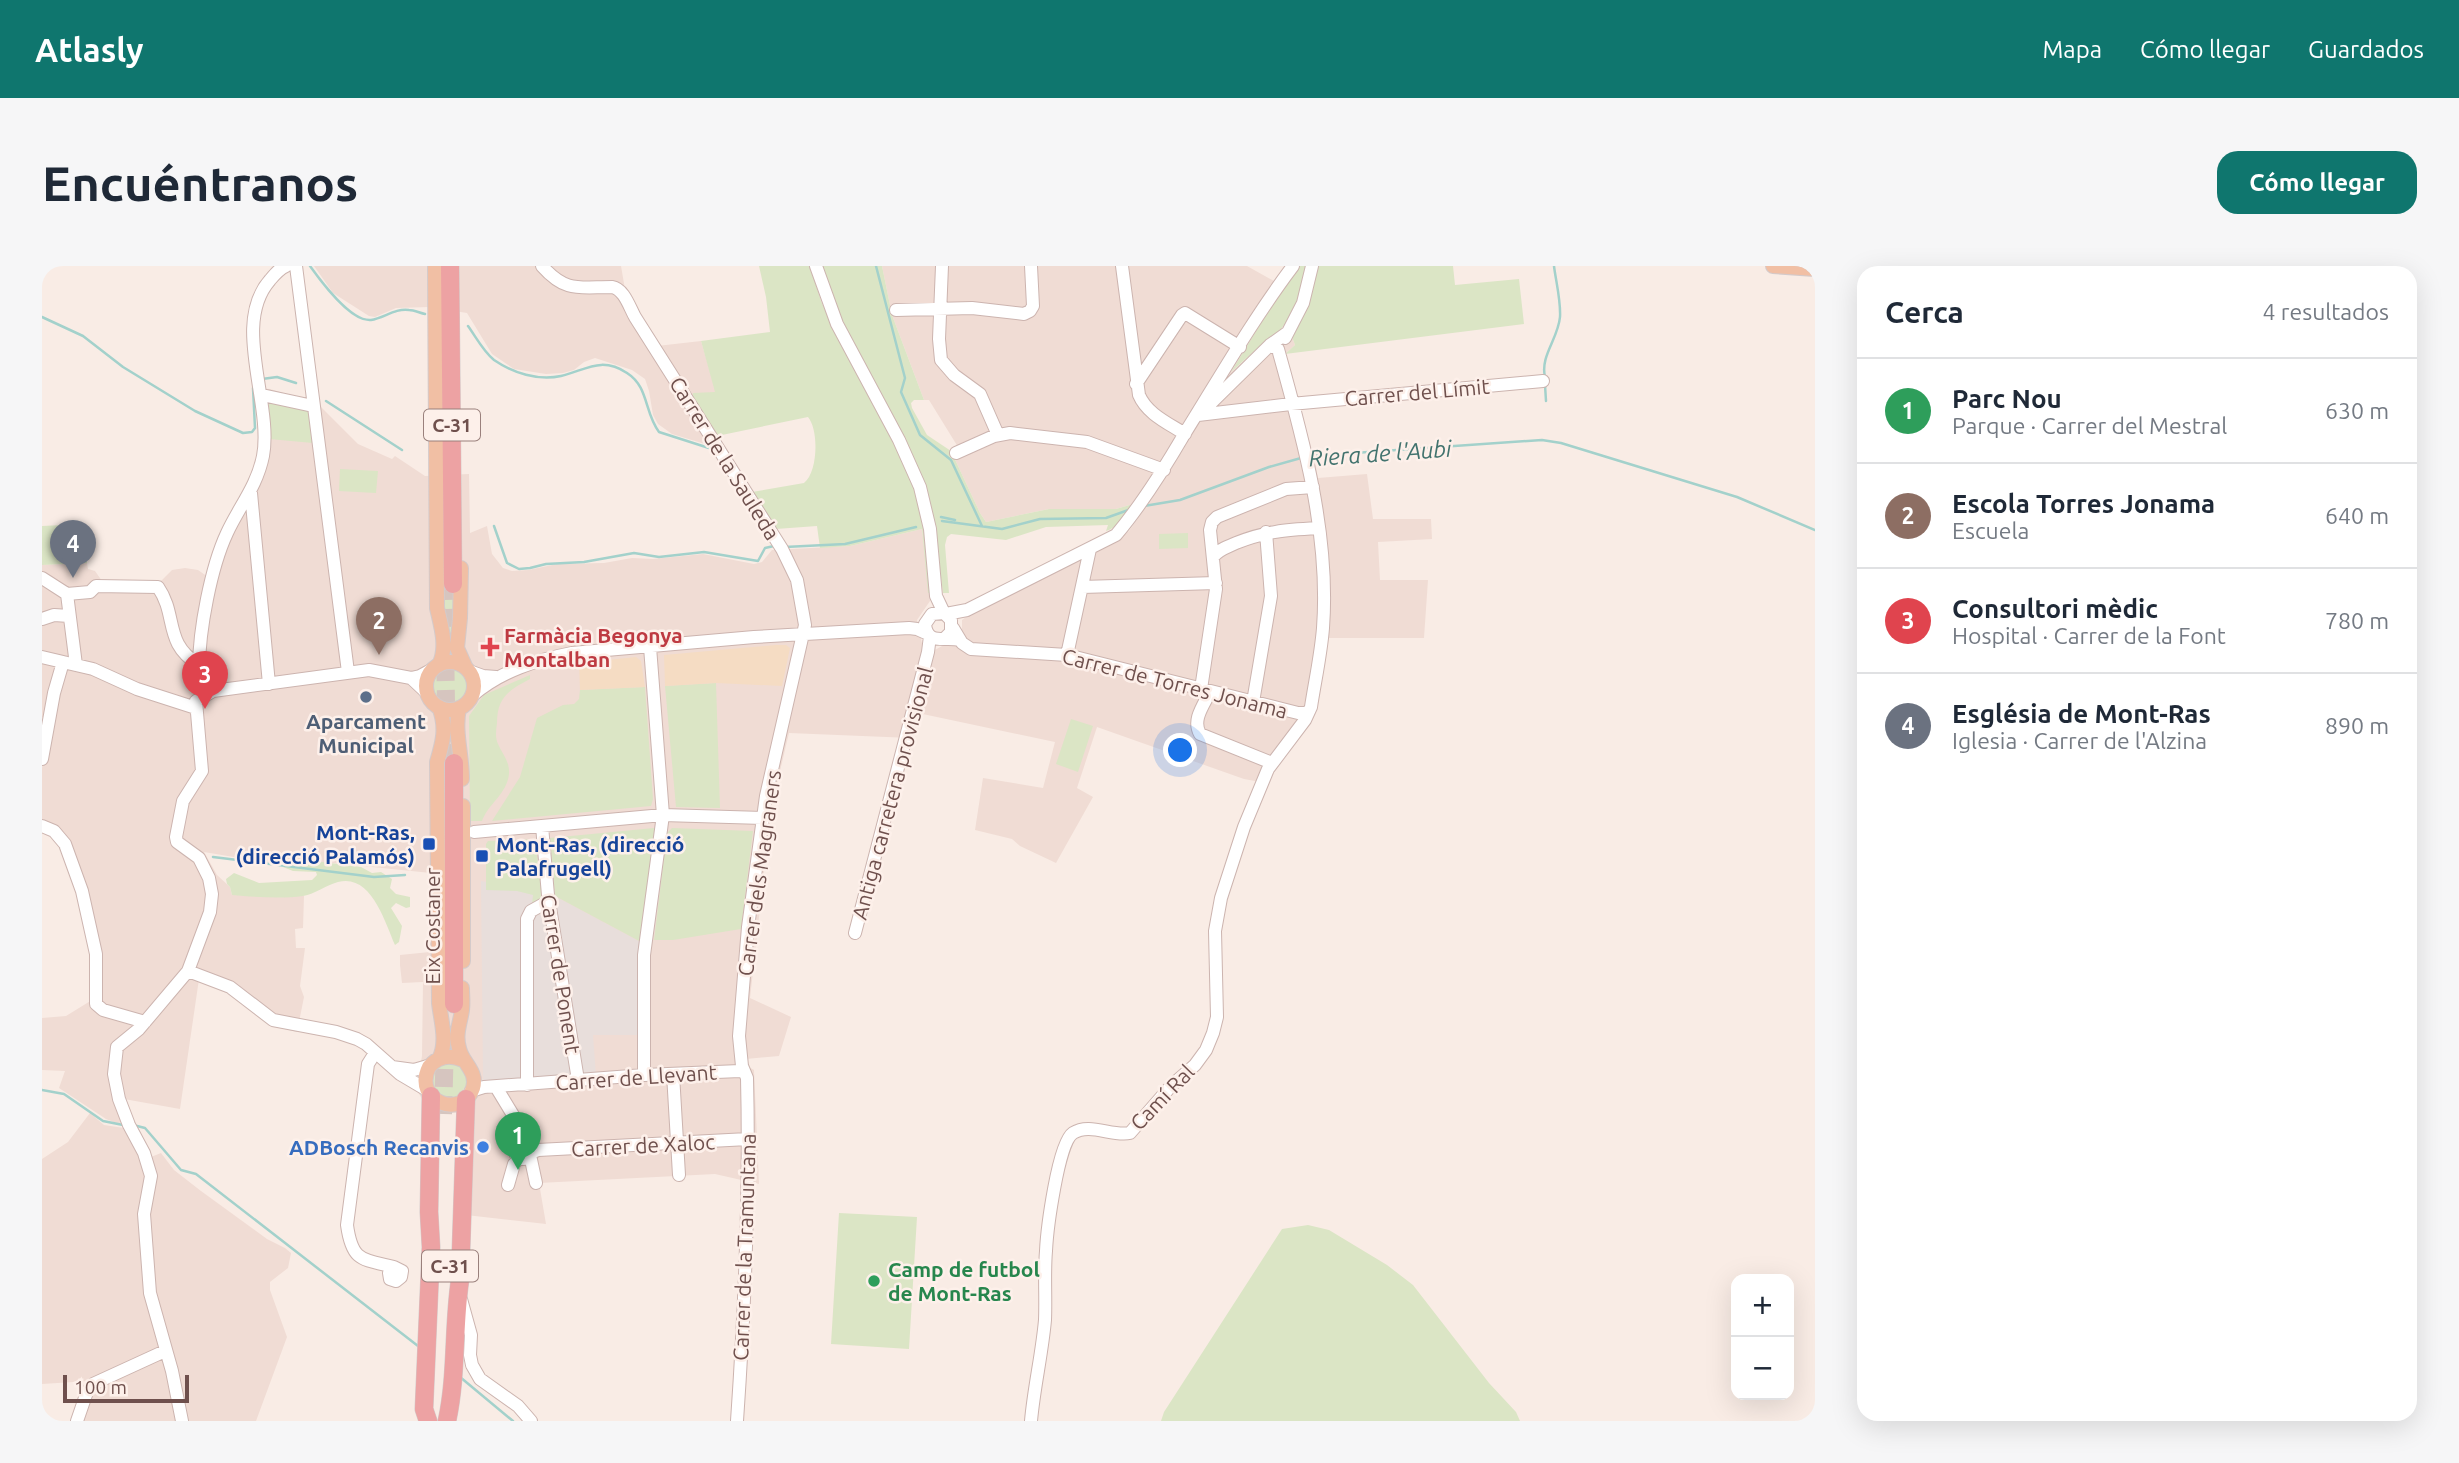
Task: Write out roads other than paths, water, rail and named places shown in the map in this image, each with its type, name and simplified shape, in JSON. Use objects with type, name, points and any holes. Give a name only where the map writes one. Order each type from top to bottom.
[{"type":"highway","name":"C-31","points":[[441,266],[449,583],[450,266]]},
{"type":"highway","name":"Eix Costaner","points":[[450,764],[450,1005]]},
{"type":"highway","points":[[428,1421],[424,1409],[431,1247],[429,1093]]},
{"type":"highway","name":"C-31","points":[[428,1421],[470,1096]]},
{"type":"highway","name":"C-31","points":[[446,1421],[470,1096]]},
{"type":"highway","points":[[446,1421],[451,1404],[470,1096]]},
{"type":"main road","points":[[435,266],[437,600],[443,656],[427,678],[427,693],[439,707],[449,710],[459,708],[473,695],[474,682],[459,653],[457,639],[461,602],[458,266]]},
{"type":"main road","points":[[1773,266],[1815,269]]},
{"type":"main road","points":[[436,667],[452,662],[467,668]]},
{"type":"main road","points":[[435,1062],[453,1056],[463,1060],[471,1068],[470,1096],[456,1104],[445,1104],[429,1093],[425,1076],[442,1052],[443,1029],[439,1003],[437,762],[445,734],[439,707]]},
{"type":"main road","points":[[459,708],[456,729],[462,758],[463,963],[462,1009],[457,1031],[463,1060]]},
{"type":"street","points":[[269,684],[247,512],[263,457],[264,440],[254,333],[257,300],[265,285],[280,268],[286,266]]},
{"type":"street","points":[[296,266],[348,672]]},
{"type":"street","name":"Carrer de la Sauleda","points":[[542,266],[562,285],[612,287],[622,292],[635,317],[780,546],[797,580],[805,625],[802,633]]},
{"type":"street","points":[[816,266],[837,324],[920,487],[930,529],[936,596],[942,628]]},
{"type":"street","points":[[942,266],[939,339],[941,359],[954,374],[980,394],[998,435]]},
{"type":"street","points":[[896,310],[941,307],[1024,314],[1033,306],[1031,266]]},
{"type":"street","points":[[1122,266],[1136,384],[1143,405],[1185,433]]},
{"type":"street","points":[[1198,415],[1293,266]]},
{"type":"street","points":[[1312,266],[1303,303],[1276,346],[1313,487],[1322,576],[1323,631],[1311,707],[1270,766],[1200,734],[1197,730],[1196,720],[1205,691],[1216,583],[1210,530],[1217,517],[1286,489],[1313,487]]},
{"type":"street","points":[[1136,384],[1185,313],[1240,347]]},
{"type":"street","points":[[1198,415],[1279,339]]},
{"type":"street","name":"Carrer del Límit","points":[[1198,415],[1543,381]]},
{"type":"street","points":[[260,386],[313,406]]},
{"type":"street","name":"Antiga carretera provisional","points":[[855,933],[928,652],[942,628],[967,610],[1116,535],[1164,470],[1198,415]]},
{"type":"street","points":[[956,453],[998,435],[1010,433],[1087,442],[1164,470]]},
{"type":"street","points":[[205,694],[199,665],[214,570],[227,534],[247,512]]},
{"type":"street","points":[[1213,557],[1220,550],[1266,532],[1318,527]]},
{"type":"street","points":[[1253,702],[1271,596],[1266,532]]},
{"type":"street","points":[[1067,655],[1090,549]]},
{"type":"street","points":[[42,578],[67,594],[90,592],[96,586],[158,587],[178,647],[187,658],[199,665]]},
{"type":"street","points":[[1082,587],[1216,583]]},
{"type":"street","points":[[42,759],[54,693],[70,663],[67,594]]},
{"type":"street","points":[[936,596],[934,609],[925,627],[942,628]]},
{"type":"street","points":[[473,695],[496,677],[536,661],[564,654],[802,633],[909,628],[936,612],[942,628]]},
{"type":"street","points":[[42,619],[54,615],[69,616]]},
{"type":"street","name":"Carrer de Torres Jonama","points":[[909,628],[942,628],[971,649],[1067,655],[1205,691],[1308,713]]},
{"type":"street","name":"Carrer dels Magraners","points":[[745,1073],[739,1036],[748,927],[763,818],[802,633]]},
{"type":"street","points":[[644,1075],[644,955],[663,815],[650,647]]},
{"type":"street","points":[[42,657],[93,669],[137,689],[196,708]]},
{"type":"street","points":[[182,1421],[172,1371],[150,1293],[145,1214],[151,1176],[144,1153],[123,1112],[114,1074],[117,1047],[145,1022],[188,971],[210,912],[212,894],[209,878],[199,858],[177,842],[176,838],[183,801],[202,771],[196,701],[213,691],[348,672],[379,671],[411,678],[436,667]]},
{"type":"street","points":[[467,668],[482,676],[496,677]]},
{"type":"street","points":[[411,678],[427,693]]},
{"type":"street","name":"Camí Ral","points":[[1031,1421],[1045,1321],[1046,1250],[1057,1172],[1067,1140],[1083,1129],[1130,1133],[1206,1050],[1217,1017],[1217,915],[1244,827],[1270,766]]},
{"type":"street","points":[[474,832],[663,815],[763,818]]},
{"type":"street","points":[[42,826],[54,831],[65,844],[82,891],[96,954],[96,1004],[103,1010],[145,1022]]},
{"type":"street","name":"Carrer de Ponent","points":[[542,826],[549,901],[578,1080]]},
{"type":"street","name":"Carrer de Llevant","points":[[527,1085],[527,919],[531,911],[549,901]]},
{"type":"street","points":[[188,971],[230,988],[273,1020],[342,1034],[366,1044],[400,1074],[429,1093]]},
{"type":"street","points":[[375,1052],[368,1064],[347,1225],[351,1248],[360,1257],[394,1267]]},
{"type":"street","points":[[392,1067],[414,1070],[435,1062]]},
{"type":"street","name":"Carrer de Llevant","points":[[470,1096],[527,1085],[578,1080],[644,1075],[745,1073]]},
{"type":"street","name":"Carrer de la Tramuntana","points":[[737,1421],[749,1220],[745,1073]]},
{"type":"street","points":[[673,1074],[678,1175]]},
{"type":"street","points":[[470,1096],[520,1130],[536,1183]]},
{"type":"street","name":"Carrer de Xaloc","points":[[527,1153],[748,1139]]},
{"type":"street","points":[[508,1185],[514,1164],[527,1153]]},
{"type":"street","points":[[460,1280],[462,1305],[471,1335],[472,1366],[480,1378],[518,1406],[531,1421]]},
{"type":"street","points":[[77,1421],[87,1392],[93,1384],[165,1351]]},
{"type":"waterway","points":[[310,266],[337,299],[363,319],[371,320],[404,310],[425,314]]},
{"type":"waterway","points":[[876,266],[905,378],[901,392],[920,435],[951,460],[982,526]]},
{"type":"waterway","points":[[1545,377],[1545,362],[1560,317],[1554,266]]},
{"type":"waterway","points":[[42,317],[83,336],[123,367],[195,411],[243,433],[252,432],[255,428],[253,388]]},
{"type":"waterway","points":[[468,326],[494,360],[526,375],[561,376],[601,365],[618,368],[639,385],[659,432],[712,449]]},
{"type":"waterway","points":[[262,379],[277,377],[296,383]]},
{"type":"waterway","points":[[1545,385],[1546,401]]},
{"type":"waterway","points":[[326,401],[402,450]]},
{"type":"waterway","name":"Riera de l'Aubi","points":[[1311,456],[1542,440],[1561,443],[1737,497],[1815,530]]},
{"type":"waterway","name":"Riera de l'Aubi","points":[[1144,506],[1180,500],[1301,458]]},
{"type":"waterway","name":"Riera de l'Aubi","points":[[942,521],[1002,529],[1040,519],[1106,518],[1131,509]]},
{"type":"waterway","name":"Riera de l'Aubi","points":[[941,517],[955,520]]},
{"type":"waterway","points":[[494,526],[507,563],[519,569],[634,553],[659,557],[704,552],[758,561],[765,548],[774,546]]},
{"type":"waterway","points":[[785,547],[845,544],[916,527]]},
{"type":"waterway","points":[[213,857],[374,877],[405,875]]},
{"type":"waterway","points":[[42,1090],[64,1094],[103,1121],[123,1125]]},
{"type":"waterway","points":[[133,1125],[145,1128],[181,1170],[196,1174],[418,1346]]},
{"type":"waterway","points":[[460,1377],[513,1421]]},
{"type":"tunnel","points":[[444,582],[447,764]]},
{"type":"tunnel","points":[[443,1114],[445,1043]]},
{"type":"place","name":"Església de Mont-Ras","points":[[73,578]]},
{"type":"place","name":"Farmàcia Begonya Montalban","points":[[490,647]]},
{"type":"place","name":"Escola Torres Jonama","points":[[379,655]]},
{"type":"place","name":"Aparcament Municipal","points":[[366,697]]},
{"type":"place","name":"Consultori mèdic","points":[[205,709]]},
{"type":"place","name":"Mont-Ras, (direcció Palamós)","points":[[429,844]]},
{"type":"place","name":"Mont-Ras, (direcció Palafrugell)","points":[[482,856]]},
{"type":"place","name":"ADBosch Recanvis","points":[[483,1147]]},
{"type":"place","name":"Parc Nou","points":[[518,1170]]},
{"type":"place","name":"Camp de futbol de Mont-Ras","points":[[874,1281]]}]
